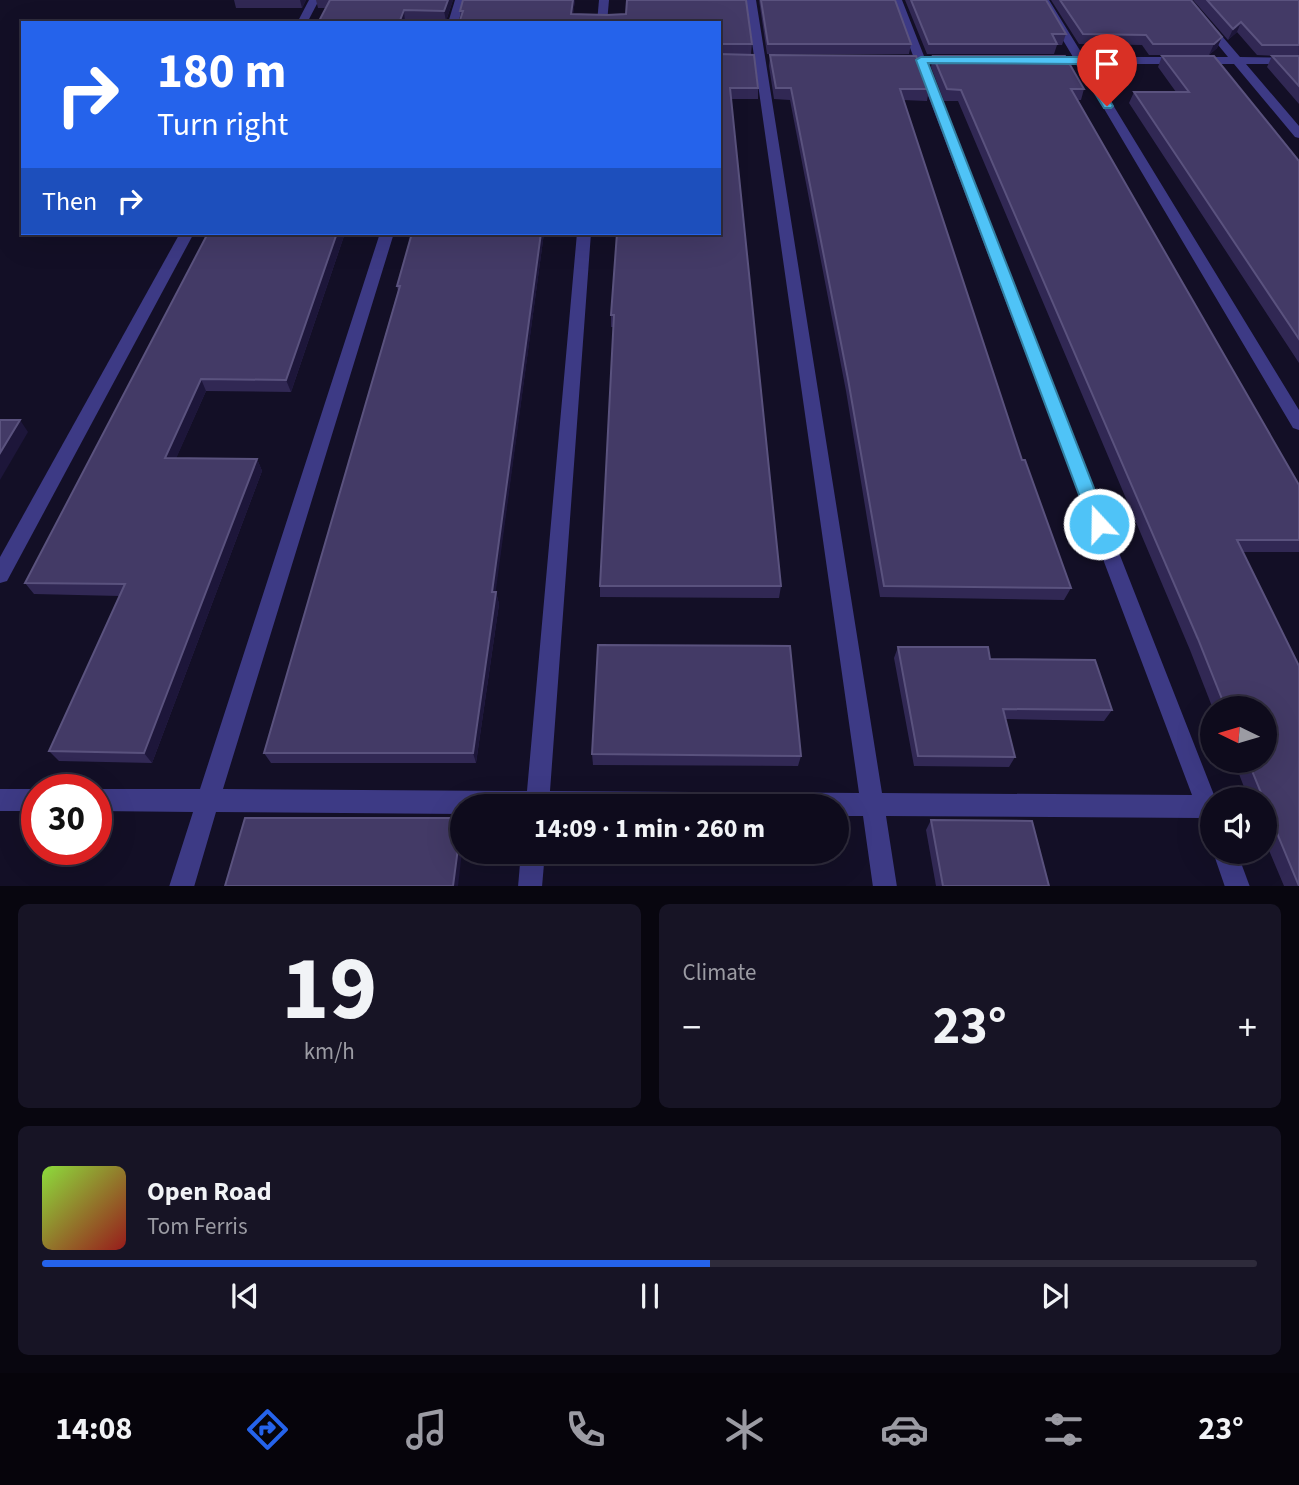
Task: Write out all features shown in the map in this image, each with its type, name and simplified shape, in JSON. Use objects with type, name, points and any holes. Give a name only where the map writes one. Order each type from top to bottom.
[{"type":"street","points":[[303,21],[314,0]]},
{"type":"street","points":[[454,21],[460,0]]},
{"type":"street","points":[[602,21],[604,0]]},
{"type":"street","points":[[751,0],[885,886]]},
{"type":"street","points":[[897,0],[1200,788]]},
{"type":"street","points":[[1044,0],[1299,424]]},
{"type":"street","points":[[1186,0],[1299,134]]},
{"type":"street","points":[[1027,60],[1299,61]]},
{"type":"street","points":[[0,576],[186,235]]},
{"type":"street","points":[[181,886],[386,235]]},
{"type":"street","points":[[538,794],[584,235]]},
{"type":"street","points":[[0,800],[21,800]]},
{"type":"street","points":[[112,800],[450,803]]},
{"type":"street","points":[[849,803],[1200,814]]},
{"type":"street","points":[[530,886],[532,864]]},
{"type":"street","points":[[1229,864],[1238,886]]},
{"type":"building","points":[[330,0],[448,0],[444,11],[404,10],[400,21],[319,21]]},
{"type":"building","points":[[463,0],[573,0],[571,14],[607,15],[626,14],[627,0],[746,0],[752,44],[721,44],[721,21],[460,21],[463,11],[460,11]]},
{"type":"building","points":[[761,0],[895,0],[911,44],[768,44]]},
{"type":"building","points":[[911,0],[1046,0],[1066,34],[1052,34],[1057,44],[929,44]]},
{"type":"building","points":[[1060,0],[1191,0],[1222,37],[1214,44],[1153,44],[1146,35],[1083,34]]},
{"type":"building","points":[[1207,0],[1299,0],[1299,45],[1262,45],[1241,22],[1233,29]]},
{"type":"building","points":[[721,54],[754,55],[758,88],[730,88],[781,586],[600,586],[614,315],[611,315],[617,235],[721,235]]},
{"type":"building","points":[[770,55],[916,56],[929,89],[900,89],[1022,460],[1025,460],[1071,588],[884,586],[848,379],[791,88],[776,88]]},
{"type":"building","points":[[933,56],[1065,56],[1084,89],[1071,89],[1299,485],[1299,540],[1237,540],[1299,666],[1299,886],[1277,833],[1277,787],[1259,787],[1253,774],[1278,774],[1278,696],[1221,696],[961,90],[947,89]]},
{"type":"building","points":[[1162,56],[1214,56],[1299,161],[1299,339],[1134,92],[1189,92]]},
{"type":"building","points":[[1272,56],[1299,56],[1299,86]]},
{"type":"building","points":[[207,235],[336,235],[286,380],[201,379],[165,458],[257,459],[144,753],[49,751],[125,584],[25,583]]},
{"type":"building","points":[[411,235],[541,235],[473,753],[264,753],[400,286],[397,286]]},
{"type":"building","points":[[0,420],[20,420],[0,453]]},
{"type":"building","points":[[598,645],[790,646],[801,756],[592,754]]},
{"type":"building","points":[[898,647],[988,647],[990,659],[1095,660],[1112,710],[1003,709],[1015,757],[918,756]]},
{"type":"building","points":[[245,818],[450,818],[450,864],[456,864],[453,886],[225,886]]},
{"type":"building","points":[[931,820],[1032,821],[1049,886],[943,886]]},
{"type":"route","points":[[1099,524],[921,60],[1080,61],[1107,106]]}]
